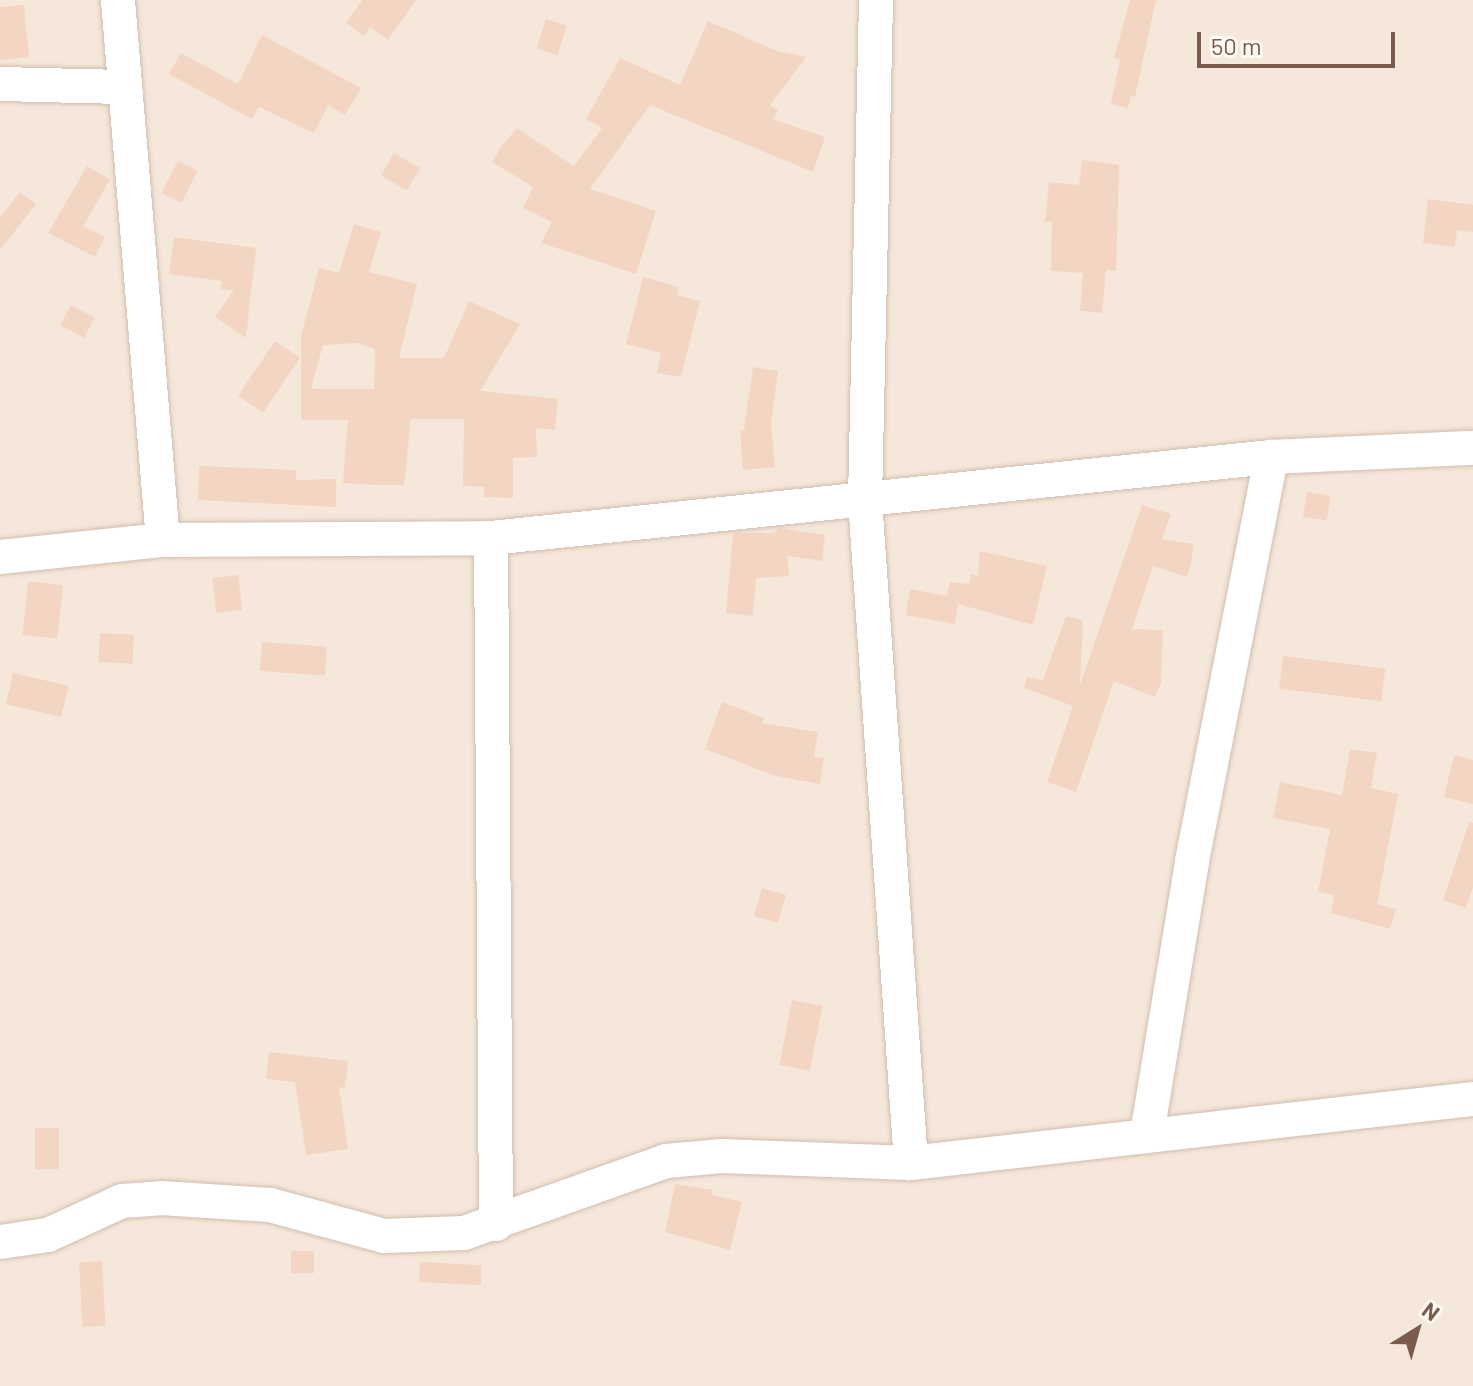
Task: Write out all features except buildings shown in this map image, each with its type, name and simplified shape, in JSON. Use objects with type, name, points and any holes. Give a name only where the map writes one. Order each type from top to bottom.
[{"type":"street","points":[[118,0],[122,87],[163,540]]},
{"type":"street","points":[[876,0],[865,500],[911,1163]]},
{"type":"street","points":[[0,84],[122,87]]},
{"type":"street","points":[[0,557],[163,540],[491,538],[1271,457],[1473,448]]},
{"type":"street","points":[[1147,1134],[1192,861],[1271,457]]},
{"type":"street","points":[[491,538],[496,1224]]},
{"type":"street","points":[[0,1242],[48,1235],[122,1201],[161,1198],[270,1205],[384,1236],[464,1233],[666,1161],[722,1156],[911,1163],[1473,1099]]},
{"type":"shaded area","points":[[0,0],[1473,0],[1473,1386],[0,1386]]}]
